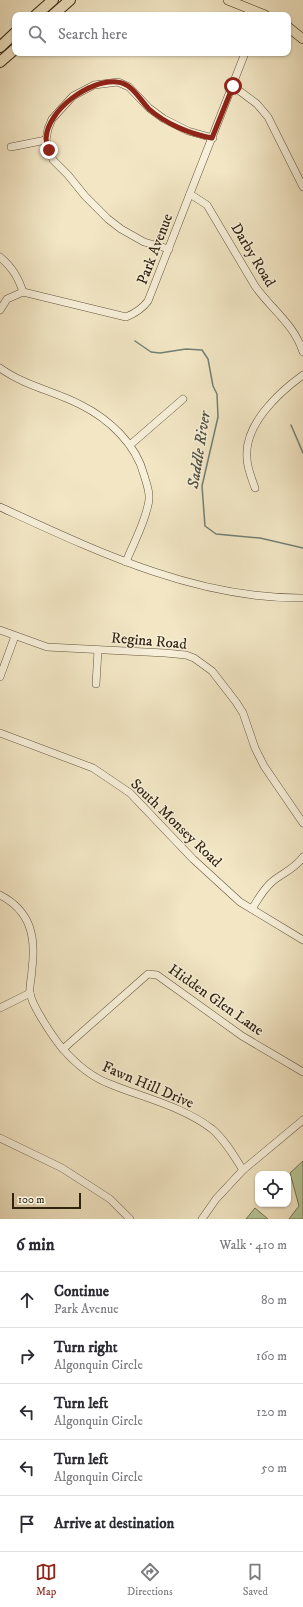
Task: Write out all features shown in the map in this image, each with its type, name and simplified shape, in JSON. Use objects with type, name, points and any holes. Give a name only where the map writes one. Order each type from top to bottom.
[{"type":"highway","points":[[39,12],[53,0]]},
{"type":"highway","points":[[57,12],[70,0]]},
{"type":"highway","points":[[0,47],[12,37]]},
{"type":"highway","points":[[0,62],[12,52]]},
{"type":"main road","points":[[228,0],[257,12]]},
{"type":"main road","points":[[291,29],[303,39]]},
{"type":"street","name":"Park Avenue","points":[[23,292],[126,317],[136,314],[148,301],[245,56]]},
{"type":"street","points":[[169,249],[144,242],[121,229],[108,219],[85,196],[68,175],[52,160],[46,140],[48,129],[52,119],[73,96],[94,85],[118,82],[129,87],[149,108],[164,119],[188,132],[212,138]]},
{"type":"street","points":[[233,86],[257,104],[268,116],[303,187]]},
{"type":"street","points":[[11,147],[46,140]]},
{"type":"street","name":"Darby Road","points":[[190,194],[207,205],[255,286],[263,298],[293,330],[303,352]]},
{"type":"street","points":[[0,257],[13,269],[23,292],[7,299],[0,310]]},
{"type":"street","points":[[0,368],[26,384],[81,405],[107,422],[130,445],[141,464],[148,490],[149,504],[126,562]]},
{"type":"street","points":[[255,488],[246,459],[246,449],[252,430],[257,420],[282,392],[303,374]]},
{"type":"street","points":[[130,445],[183,399]]},
{"type":"street","points":[[0,507],[126,562],[184,582],[264,598],[303,598]]},
{"type":"street","name":"Regina Road","points":[[0,630],[47,647],[186,655],[194,658],[212,671],[224,684],[243,713],[255,748],[264,766],[303,823]]},
{"type":"street","points":[[0,677],[15,636]]},
{"type":"street","points":[[96,684],[98,650]]},
{"type":"street","name":"South Monsey Road","points":[[0,733],[94,768],[130,793],[193,859],[240,902],[303,940]]},
{"type":"street","points":[[252,909],[265,888],[274,880],[290,870],[303,857]]},
{"type":"street","points":[[0,895],[12,901],[23,913],[29,924],[34,949],[30,993],[0,1008]]},
{"type":"street","name":"Hidden Glen Lane","points":[[63,1049],[148,974],[157,975],[242,1036],[303,1072]]},
{"type":"street","name":"Fawn Hill Drive","points":[[30,993],[52,1036],[76,1063],[109,1084],[148,1098],[203,1123],[220,1137],[242,1170]]},
{"type":"street","points":[[202,1219],[216,1199],[242,1170],[303,1120]]},
{"type":"street","points":[[0,1138],[62,1168],[110,1199],[127,1214],[130,1219]]},
{"type":"green space","points":[[303,1161],[303,1219],[289,1219],[299,1206],[291,1172]]},
{"type":"green space","points":[[255,1208],[268,1219],[246,1219]]},
{"type":"waterway","name":"Saddle River","points":[[135,341],[151,352],[160,353],[186,349],[202,350],[208,359],[213,386],[217,394],[218,417],[202,486],[205,526],[216,534],[260,538],[303,548]]},
{"type":"waterway","points":[[291,425],[303,453]]},
{"type":"route","points":[[49,150],[46,140],[52,119],[73,96],[94,85],[118,82],[129,87],[149,108],[164,119],[188,132],[212,138],[233,86]]}]
